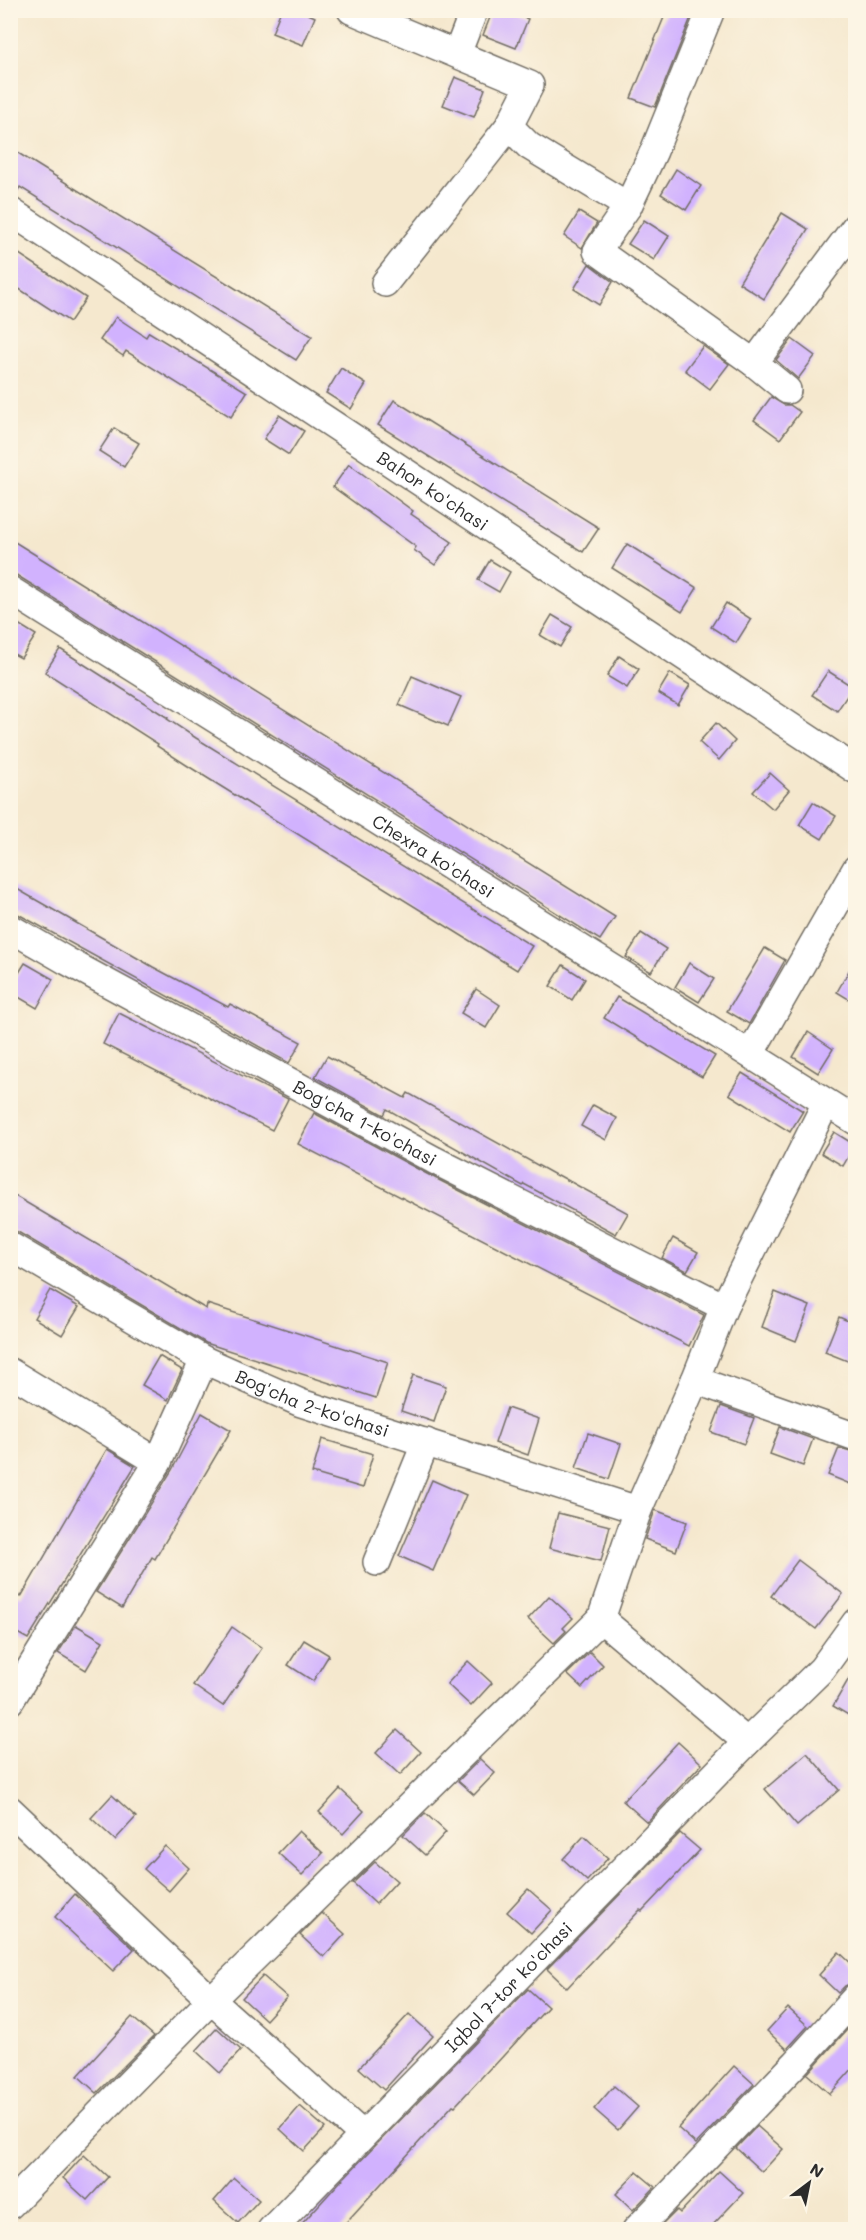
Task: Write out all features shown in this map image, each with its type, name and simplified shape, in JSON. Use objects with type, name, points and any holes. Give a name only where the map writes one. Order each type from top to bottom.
[{"type":"street","points":[[351,10],[530,85],[509,126],[385,283]]},
{"type":"street","points":[[457,54],[474,10]]},
{"type":"street","points":[[711,10],[654,150],[628,206],[597,251],[754,363],[787,390]]},
{"type":"street","points":[[509,126],[529,146],[628,206]]},
{"type":"street","name":"Bahor ko'chasi","points":[[10,212],[855,770]]},
{"type":"street","points":[[754,363],[855,226]]},
{"type":"street","name":"Chexra ko'chasi","points":[[10,590],[855,1121]]},
{"type":"street","points":[[750,1054],[855,869]]},
{"type":"street","name":"Bog'cha 1-ko'chasi","points":[[10,928],[434,1160],[724,1307]]},
{"type":"street","points":[[10,2205],[211,2000],[601,1619],[638,1510],[724,1307],[826,1103]]},
{"type":"street","name":"Bog'cha 2-ko'chasi","points":[[10,1246],[204,1360],[301,1403],[638,1510]]},
{"type":"street","points":[[10,1701],[158,1462],[204,1360]]},
{"type":"street","points":[[10,1372],[158,1462]]},
{"type":"street","points":[[695,1380],[855,1437]]},
{"type":"street","points":[[377,1562],[426,1442]]},
{"type":"street","points":[[601,1619],[747,1742]]},
{"type":"street","name":"Iqbol 7-tor ko'chasi","points":[[271,2229],[822,1668],[855,1622]]},
{"type":"street","points":[[10,1810],[211,2000],[363,2135]]},
{"type":"street","points":[[636,2229],[796,2063],[855,1997]]},
{"type":"building","points":[[281,10],[299,10],[315,17],[303,45],[272,33]]},
{"type":"building","points":[[493,10],[507,10],[528,19],[516,48],[483,35]]},
{"type":"building","points":[[667,10],[694,10],[655,107],[631,98]]},
{"type":"building","points":[[455,77],[485,89],[474,117],[443,105]]},
{"type":"building","points":[[10,148],[312,336],[296,360],[20,187],[14,196],[10,195]]},
{"type":"building","points":[[676,169],[701,186],[686,210],[661,194]]},
{"type":"building","points":[[579,212],[597,223],[582,248],[564,236]]},
{"type":"building","points":[[782,213],[808,229],[764,299],[739,283]]},
{"type":"building","points":[[644,220],[669,236],[654,260],[628,244]]},
{"type":"building","points":[[10,248],[86,298],[70,322],[10,283]]},
{"type":"building","points":[[589,264],[613,282],[599,305],[574,289]]},
{"type":"building","points":[[116,317],[146,337],[149,332],[247,392],[231,417],[126,351],[123,356],[100,340]]},
{"type":"building","points":[[792,339],[815,356],[798,379],[776,360]]},
{"type":"building","points":[[703,346],[729,364],[710,389],[685,370]]},
{"type":"building","points":[[341,368],[366,384],[351,409],[326,393]]},
{"type":"building","points":[[771,397],[800,412],[780,439],[754,420]]},
{"type":"building","points":[[394,400],[599,528],[583,552],[378,425]]},
{"type":"building","points":[[279,415],[304,431],[289,455],[264,439]]},
{"type":"building","points":[[114,428],[139,443],[124,467],[99,451]]},
{"type":"building","points":[[349,464],[413,511],[411,514],[452,542],[435,565],[414,550],[416,547],[333,487]]},
{"type":"building","points":[[10,539],[615,917],[600,940],[10,571]]},
{"type":"building","points":[[627,544],[697,588],[682,612],[612,568]]},
{"type":"building","points":[[490,560],[510,572],[499,592],[478,580]]},
{"type":"building","points":[[726,603],[751,619],[736,643],[711,627]]},
{"type":"building","points":[[552,615],[572,627],[560,647],[540,635]]},
{"type":"building","points":[[10,619],[36,635],[21,658],[10,652]]},
{"type":"building","points":[[60,649],[196,738],[532,946],[517,970],[188,766],[157,746],[158,744],[45,672]]},
{"type":"building","points":[[619,656],[639,669],[627,688],[607,676]]},
{"type":"building","points":[[828,671],[853,687],[837,711],[812,695]]},
{"type":"building","points":[[670,673],[690,685],[678,705],[658,693]]},
{"type":"building","points":[[412,676],[461,697],[448,726],[399,705]]},
{"type":"building","points":[[716,723],[735,741],[719,760],[699,742]]},
{"type":"building","points":[[770,773],[789,790],[773,809],[753,792]]},
{"type":"building","points":[[813,802],[836,816],[822,839],[799,825]]},
{"type":"building","points":[[10,885],[153,967],[228,1007],[230,1004],[301,1042],[289,1063],[18,914],[10,912]]},
{"type":"building","points":[[641,933],[666,949],[651,972],[626,957]]},
{"type":"building","points":[[765,948],[785,960],[749,1024],[727,1011]]},
{"type":"building","points":[[855,960],[855,1003],[837,992]]},
{"type":"building","points":[[25,963],[53,979],[37,1008],[10,992],[10,987]]},
{"type":"building","points":[[689,963],[714,979],[699,1002],[675,987]]},
{"type":"building","points":[[563,965],[585,979],[572,1000],[550,986]]},
{"type":"building","points":[[476,989],[500,1005],[486,1028],[461,1013]]},
{"type":"building","points":[[617,997],[715,1056],[702,1077],[604,1018]]},
{"type":"building","points":[[119,1013],[288,1099],[272,1130],[103,1044]]},
{"type":"building","points":[[808,1032],[833,1049],[818,1073],[793,1057]]},
{"type":"building","points":[[327,1056],[405,1098],[408,1093],[628,1213],[616,1234],[524,1184],[523,1186],[387,1109],[384,1115],[315,1077]]},
{"type":"building","points":[[742,1073],[803,1111],[790,1132],[729,1094]]},
{"type":"building","points":[[593,1105],[617,1118],[606,1140],[581,1126]]},
{"type":"building","points":[[314,1113],[427,1174],[704,1315],[689,1346],[298,1144]]},
{"type":"building","points":[[834,1132],[855,1145],[843,1166],[821,1153]]},
{"type":"building","points":[[10,1193],[206,1309],[207,1304],[388,1362],[376,1398],[206,1343],[18,1232],[10,1230]]},
{"type":"building","points":[[673,1238],[698,1252],[687,1271],[662,1258]]},
{"type":"building","points":[[50,1290],[79,1307],[62,1335],[34,1318]]},
{"type":"building","points":[[775,1292],[810,1306],[796,1341],[762,1327]]},
{"type":"building","points":[[839,1317],[855,1324],[855,1364],[825,1352]]},
{"type":"building","points":[[159,1356],[182,1370],[168,1400],[142,1385]]},
{"type":"building","points":[[413,1375],[446,1386],[434,1422],[401,1411]]},
{"type":"building","points":[[721,1406],[754,1418],[744,1444],[711,1432]]},
{"type":"building","points":[[507,1408],[539,1419],[528,1455],[495,1443]]},
{"type":"building","points":[[202,1413],[231,1430],[155,1559],[152,1557],[122,1608],[96,1592],[172,1470]]},
{"type":"building","points":[[780,1427],[813,1439],[803,1466],[770,1454]]},
{"type":"building","points":[[588,1433],[621,1444],[609,1479],[576,1468]]},
{"type":"building","points":[[322,1439],[373,1454],[363,1488],[312,1473]]},
{"type":"building","points":[[839,1448],[855,1452],[855,1486],[828,1475]]},
{"type":"building","points":[[107,1449],[135,1466],[28,1639],[10,1629],[10,1604],[16,1594],[21,1597]]},
{"type":"building","points":[[432,1480],[466,1495],[433,1571],[399,1556]]},
{"type":"building","points":[[655,1510],[687,1522],[676,1551],[645,1539]]},
{"type":"building","points":[[558,1513],[610,1526],[601,1561],[549,1548]]},
{"type":"building","points":[[798,1560],[843,1594],[816,1629],[771,1596]]},
{"type":"building","points":[[549,1596],[573,1618],[563,1628],[566,1631],[554,1643],[528,1619]]},
{"type":"building","points":[[76,1625],[103,1641],[86,1670],[58,1653]]},
{"type":"building","points":[[232,1627],[262,1648],[223,1706],[193,1685]]},
{"type":"building","points":[[304,1640],[329,1655],[313,1681],[288,1665]]},
{"type":"building","points":[[590,1652],[603,1665],[582,1688],[567,1674]]},
{"type":"building","points":[[468,1661],[492,1683],[471,1706],[447,1684]]},
{"type":"building","points":[[855,1668],[855,1719],[833,1706]]},
{"type":"building","points":[[397,1730],[421,1752],[400,1775],[376,1753]]},
{"type":"building","points":[[678,1742],[702,1764],[647,1822],[623,1801]]},
{"type":"building","points":[[807,1753],[839,1790],[797,1826],[765,1789]]},
{"type":"building","points":[[480,1759],[495,1773],[474,1795],[458,1781]]},
{"type":"building","points":[[340,1789],[364,1811],[343,1834],[319,1812]]},
{"type":"building","points":[[112,1795],[136,1817],[115,1840],[91,1818]]},
{"type":"building","points":[[425,1813],[446,1832],[425,1855],[403,1835]]},
{"type":"building","points":[[299,1831],[323,1853],[302,1875],[278,1853]]},
{"type":"building","points":[[680,1833],[700,1850],[567,1988],[547,1969]]},
{"type":"building","points":[[584,1836],[608,1858],[587,1881],[563,1859]]},
{"type":"building","points":[[165,1846],[189,1868],[169,1891],[144,1869]]},
{"type":"building","points":[[375,1862],[397,1881],[376,1904],[353,1883]]},
{"type":"building","points":[[528,1889],[552,1910],[531,1933],[507,1912]]},
{"type":"building","points":[[75,1894],[134,1949],[113,1971],[55,1917]]},
{"type":"building","points":[[322,1913],[345,1934],[324,1957],[300,1935]]},
{"type":"building","points":[[839,1952],[855,1967],[855,1982],[845,1986],[838,1993],[819,1975]]},
{"type":"building","points":[[263,1976],[287,1997],[266,2020],[242,1998]]},
{"type":"building","points":[[528,1989],[548,2007],[493,2067],[455,2106],[453,2105],[340,2229],[297,2229],[338,2184]]},
{"type":"building","points":[[788,2008],[808,2026],[787,2049],[767,2031]]},
{"type":"building","points":[[409,2014],[433,2036],[384,2090],[359,2068]]},
{"type":"building","points":[[132,2017],[154,2036],[97,2093],[78,2076]]},
{"type":"building","points":[[855,2021],[855,2066],[830,2094],[807,2074]]},
{"type":"building","points":[[217,2028],[241,2050],[220,2073],[196,2051]]},
{"type":"building","points":[[734,2066],[754,2084],[696,2144],[678,2128]]},
{"type":"building","points":[[614,2086],[638,2107],[618,2130],[594,2109]]},
{"type":"building","points":[[300,2106],[325,2128],[304,2151],[280,2129]]},
{"type":"building","points":[[757,2126],[783,2149],[762,2172],[736,2148]]},
{"type":"building","points":[[84,2155],[108,2177],[87,2200],[63,2178]]},
{"type":"building","points":[[719,2171],[743,2193],[709,2229],[658,2229],[677,2210],[680,2213]]},
{"type":"building","points":[[637,2172],[655,2187],[633,2210],[616,2194]]},
{"type":"building","points":[[234,2178],[259,2200],[238,2223],[214,2201]]}]
